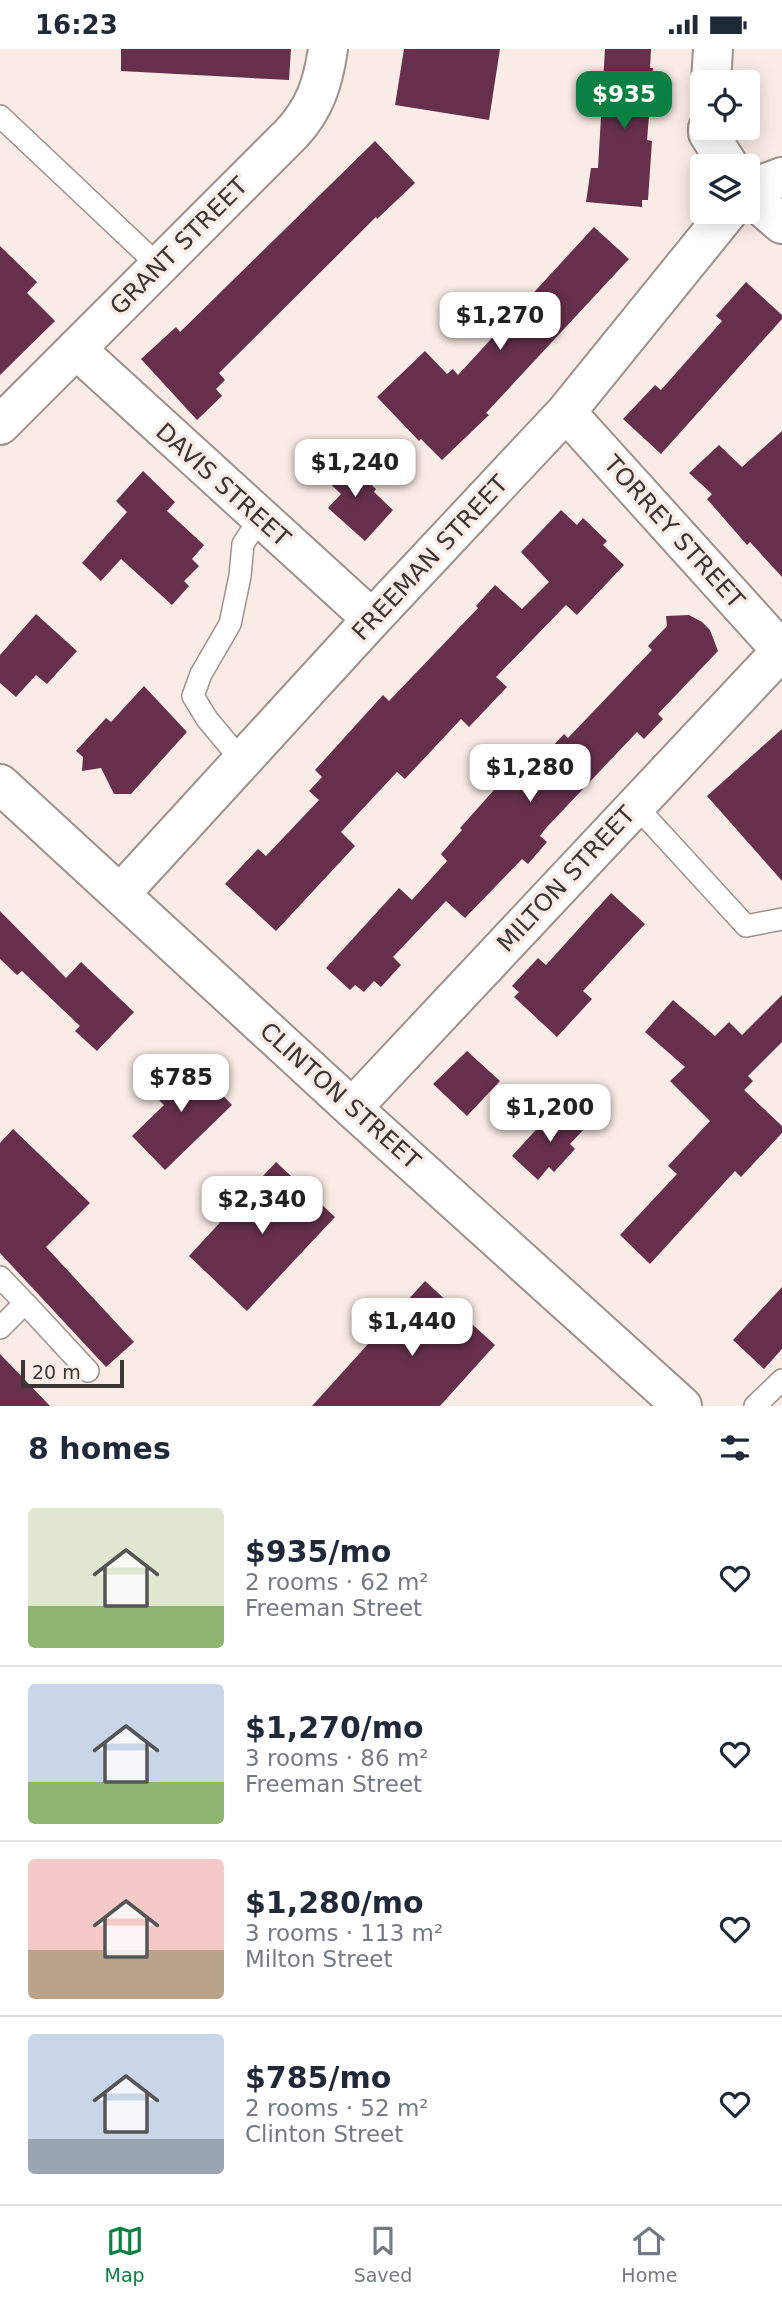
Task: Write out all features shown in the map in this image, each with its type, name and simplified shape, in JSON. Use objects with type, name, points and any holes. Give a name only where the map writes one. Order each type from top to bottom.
[{"type":"street","name":"GRANT STREET","points":[[0,425],[301,123],[311,110],[320,90],[328,49]]},
{"type":"street","points":[[712,70],[713,49]]},
{"type":"street","points":[[760,186],[782,177]]},
{"type":"street","points":[[760,204],[782,224]]},
{"type":"street","name":"FREEMAN STREET","points":[[120,894],[566,412],[718,224]]},
{"type":"street","name":"DAVIS STREET","points":[[76,349],[372,619]]},
{"type":"street","name":"TORREY STREET","points":[[566,412],[782,650]]},
{"type":"street","name":"MILTON STREET","points":[[352,1108],[782,650]]},
{"type":"street","name":"CLINTON STREET","points":[[0,784],[352,1108],[682,1406]]},
{"type":"lane","points":[[0,116],[159,266]]},
{"type":"lane","points":[[242,761],[207,719],[193,696],[201,674],[229,624],[240,576],[243,544],[260,518]]},
{"type":"lane","points":[[635,805],[746,926],[782,919]]},
{"type":"lane","points":[[0,1277],[88,1371]]},
{"type":"lane","points":[[0,1328],[25,1304]]},
{"type":"lane","points":[[755,1406],[782,1380]]},
{"type":"building","points":[[121,49],[291,49],[289,80],[121,71]]},
{"type":"building","points":[[404,49],[500,49],[489,120],[395,105]]},
{"type":"building","points":[[605,49],[651,49],[650,68],[653,68],[647,140],[652,141],[648,200],[642,200],[642,207],[586,202],[591,168],[598,168]]},
{"type":"building","points":[[375,141],[415,183],[377,219],[376,217],[219,373],[225,380],[216,389],[222,396],[197,420],[141,359],[176,327],[180,332]]},
{"type":"building","points":[[594,227],[629,259],[486,413],[489,415],[442,460],[421,439],[419,441],[377,397],[425,351],[447,374],[453,369],[458,375]]},
{"type":"building","points":[[0,246],[37,282],[27,293],[55,321],[0,375]]},
{"type":"building","points":[[746,282],[782,315],[782,319],[661,454],[623,419],[655,385],[661,390],[722,321],[716,316]]},
{"type":"building","points":[[782,431],[782,577],[750,542],[747,545],[707,499],[712,494],[689,473],[719,445],[742,467]]},
{"type":"building","points":[[338,454],[376,489],[374,492],[393,510],[365,541],[328,508],[341,494],[320,474]]},
{"type":"building","points":[[143,471],[175,502],[167,511],[204,545],[192,559],[199,566],[184,581],[189,586],[172,605],[121,559],[101,581],[82,563],[127,512],[116,501]]},
{"type":"building","points":[[561,510],[577,525],[583,518],[607,541],[603,545],[624,565],[577,615],[566,605],[496,677],[507,687],[469,727],[461,719],[405,779],[397,772],[341,832],[355,846],[276,931],[225,884],[258,849],[266,856],[319,800],[309,791],[322,777],[315,770],[383,695],[389,701],[478,608],[476,606],[495,585],[522,609],[549,582],[521,552]]},
{"type":"building","points":[[36,614],[77,651],[47,684],[36,675],[16,697],[0,683],[0,655]]},
{"type":"building","points":[[689,615],[710,630],[718,651],[658,714],[663,719],[644,739],[637,732],[546,828],[540,836],[547,842],[528,864],[522,859],[465,918],[446,901],[393,957],[401,965],[381,987],[374,981],[364,992],[355,985],[350,990],[326,968],[399,888],[412,900],[447,861],[441,854],[462,830],[460,828],[502,781],[512,790],[564,734],[568,738],[652,650],[648,646],[667,626],[666,616]]},
{"type":"building","points":[[144,686],[187,732],[131,794],[114,794],[101,768],[82,771],[83,757],[76,751],[106,718],[111,722]]},
{"type":"building","points":[[782,729],[782,881],[707,796]]},
{"type":"building","points":[[611,893],[645,924],[583,991],[592,999],[557,1037],[514,997],[519,992],[512,986],[538,958],[546,965]]},
{"type":"building","points":[[0,911],[66,978],[81,962],[134,1012],[97,1051],[75,1031],[80,1026],[22,971],[17,975],[0,959]]},
{"type":"building","points":[[782,995],[782,1042],[748,1076],[753,1081],[744,1090],[782,1126],[782,1133],[741,1177],[735,1171],[650,1264],[620,1235],[677,1174],[668,1166],[710,1121],[670,1081],[685,1067],[645,1032],[673,1000],[715,1036],[729,1022],[742,1035]]},
{"type":"building","points":[[467,1051],[500,1081],[467,1116],[433,1084]]},
{"type":"building","points":[[187,1058],[232,1105],[165,1170],[132,1136],[164,1105],[151,1092]]},
{"type":"building","points":[[563,1105],[586,1127],[570,1144],[575,1149],[554,1172],[549,1167],[538,1180],[512,1156],[544,1121],[546,1123]]},
{"type":"building","points":[[13,1129],[90,1203],[46,1247],[134,1342],[106,1367],[0,1253],[0,1143]]},
{"type":"building","points":[[276,1162],[335,1217],[247,1311],[189,1256]]},
{"type":"building","points":[[425,1281],[495,1345],[440,1406],[312,1406]]},
{"type":"building","points":[[782,1287],[782,1349],[764,1369],[733,1340]]},
{"type":"building","points":[[0,1354],[50,1406],[0,1406]]}]
